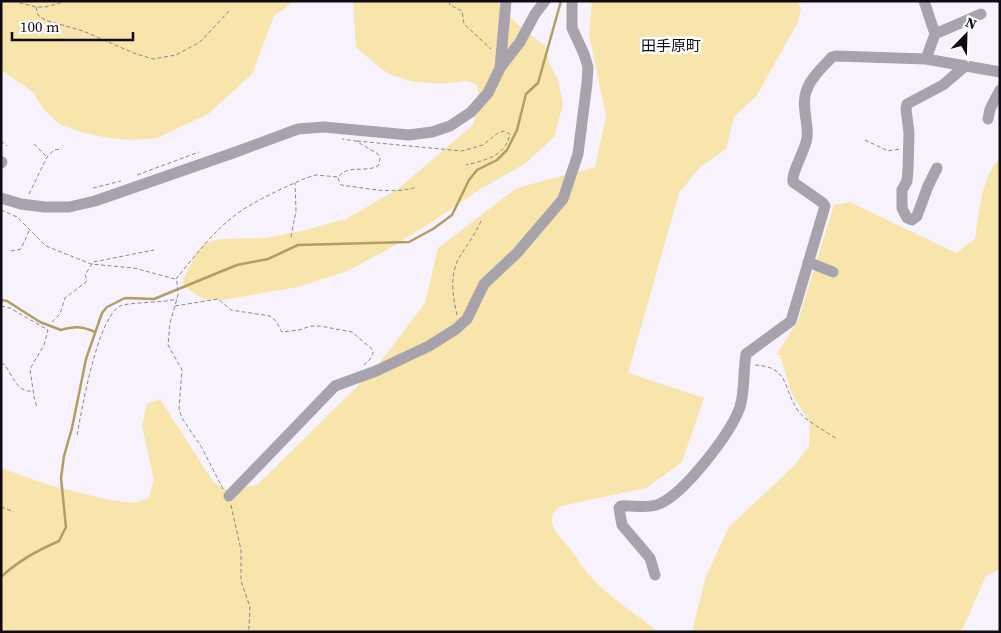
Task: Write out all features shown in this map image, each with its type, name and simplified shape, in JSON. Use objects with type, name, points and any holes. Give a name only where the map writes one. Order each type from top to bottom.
[{"type":"street","points":[[500,68],[506,1]]},
{"type":"street","points":[[1,198],[34,206],[68,207],[95,201],[298,129],[331,128],[409,135],[432,132],[450,126],[471,112],[488,94],[500,68],[520,42],[535,14],[545,1]]},
{"type":"street","points":[[229,496],[335,386],[376,371],[429,346],[467,319],[484,284],[524,246],[563,199],[582,135],[588,67],[572,28],[572,1]]},
{"type":"street","points":[[924,1],[935,34],[926,59]]},
{"type":"street","points":[[935,34],[981,14]]},
{"type":"street","points":[[655,575],[650,558],[622,525],[619,508],[626,505],[650,506],[660,504],[683,487],[723,439],[739,410],[746,354],[791,321],[825,206],[793,182],[792,177],[803,153],[807,137],[805,92],[809,84],[832,57],[836,56],[926,59],[1000,72]]},
{"type":"street","points":[[937,168],[917,216],[912,220],[906,218],[902,208],[902,190],[907,181],[908,169],[909,133],[907,104],[943,85],[965,66]]},
{"type":"street","points":[[988,119],[990,108],[1000,90]]},
{"type":"street","points":[[808,262],[834,272]]},
{"type":"path","points":[[13,1],[45,8],[67,1]]},
{"type":"path","points":[[450,1],[450,5],[462,12],[464,24],[489,48],[501,54]]},
{"type":"path","points":[[36,7],[38,14],[44,20],[83,30],[136,54],[153,59],[176,55],[200,42],[229,11]]},
{"type":"path","points":[[331,128],[337,136],[345,140],[462,150],[483,145],[498,133],[504,131],[510,134],[498,155],[466,165]]},
{"type":"path","points":[[865,140],[888,151],[900,149]]},
{"type":"path","points":[[1,141],[7,146]]},
{"type":"path","points":[[175,279],[220,228],[234,216],[295,183],[316,175],[338,177],[347,169],[378,166],[380,159],[378,154],[356,141]]},
{"type":"path","points":[[34,144],[47,157]]},
{"type":"path","points":[[26,205],[29,193],[47,157],[54,150],[62,150]]},
{"type":"path","points":[[134,176],[199,152]]},
{"type":"path","points":[[338,177],[341,184],[368,189],[404,191],[417,187]]},
{"type":"path","points":[[93,188],[125,180],[127,189]]},
{"type":"path","points":[[291,237],[296,211],[295,183]]},
{"type":"path","points":[[1,210],[17,217],[46,246],[91,264],[134,268],[175,279]]},
{"type":"path","points":[[459,326],[454,300],[453,275],[458,259],[481,221]]},
{"type":"path","points":[[11,251],[21,249],[30,230]]},
{"type":"path","points":[[52,322],[60,314],[65,298],[85,283],[87,280],[85,275],[91,264],[120,256],[154,250]]},
{"type":"path","points":[[175,279],[177,282],[178,299],[170,323],[168,344],[182,370],[179,409],[182,418],[202,448],[223,490],[229,496],[241,550],[241,581],[250,607],[249,628],[247,632]]},
{"type":"path","points":[[77,436],[83,400],[98,343],[116,310],[122,305],[165,302],[178,299]]},
{"type":"path","points":[[175,306],[218,299],[231,310],[270,316],[275,320],[282,332],[311,326],[352,332],[373,350],[374,354],[363,365]]},
{"type":"path","points":[[1,306],[10,308],[48,330],[44,345],[30,369],[37,407]]},
{"type":"path","points":[[1,364],[4,364],[19,387],[27,392],[33,391]]},
{"type":"path","points":[[744,364],[769,365],[780,374],[800,412],[837,439]]},
{"type":"path","points":[[1,507],[14,512]]},
{"type":"shaded area","points":[[1,1],[294,1],[274,16],[252,74],[208,114],[157,138],[135,140],[109,138],[84,133],[59,124],[43,109],[33,92],[1,70]]},
{"type":"shaded area","points":[[353,1],[497,1],[519,25],[545,45],[549,63],[558,80],[563,104],[554,137],[526,163],[479,190],[385,251],[347,271],[298,287],[222,300],[209,300],[200,297],[182,283],[195,255],[205,243],[220,239],[265,238],[302,231],[346,219],[398,189],[473,125],[480,104],[477,85],[464,81],[440,83],[414,81],[398,77],[383,70],[356,47]]},
{"type":"shaded area","points":[[592,1],[797,1],[801,8],[798,22],[757,95],[734,117],[726,149],[700,167],[679,193],[628,373],[704,398],[682,462],[646,488],[561,506],[552,517],[557,534],[599,586],[659,632],[1,632],[1,468],[52,486],[109,500],[133,503],[148,499],[154,480],[142,426],[147,404],[160,399],[214,483],[228,490],[257,485],[376,368],[425,303],[438,248],[517,188],[595,167],[606,116],[589,34]]},
{"type":"shaded area","points":[[1000,159],[1000,569],[986,576],[961,632],[692,632],[706,576],[729,527],[795,465],[809,446],[810,423],[792,394],[780,355],[776,355],[798,321],[834,205],[850,202],[956,253],[975,239],[985,185],[994,166]]},
{"type":"waterway","points":[[1,577],[28,556],[59,541],[66,527],[61,478],[64,456],[72,428],[86,359],[102,313],[107,307],[125,298],[154,299],[237,265],[268,259],[298,245],[409,242],[433,229],[452,215],[469,180],[477,170],[497,160],[507,150],[517,130],[526,94],[538,83],[561,1]]},
{"type":"waterway","points":[[1,300],[7,301],[40,322],[61,330],[78,327],[95,332]]},
{"type":"district","name":"田手原町","points":[[671,45]]}]
